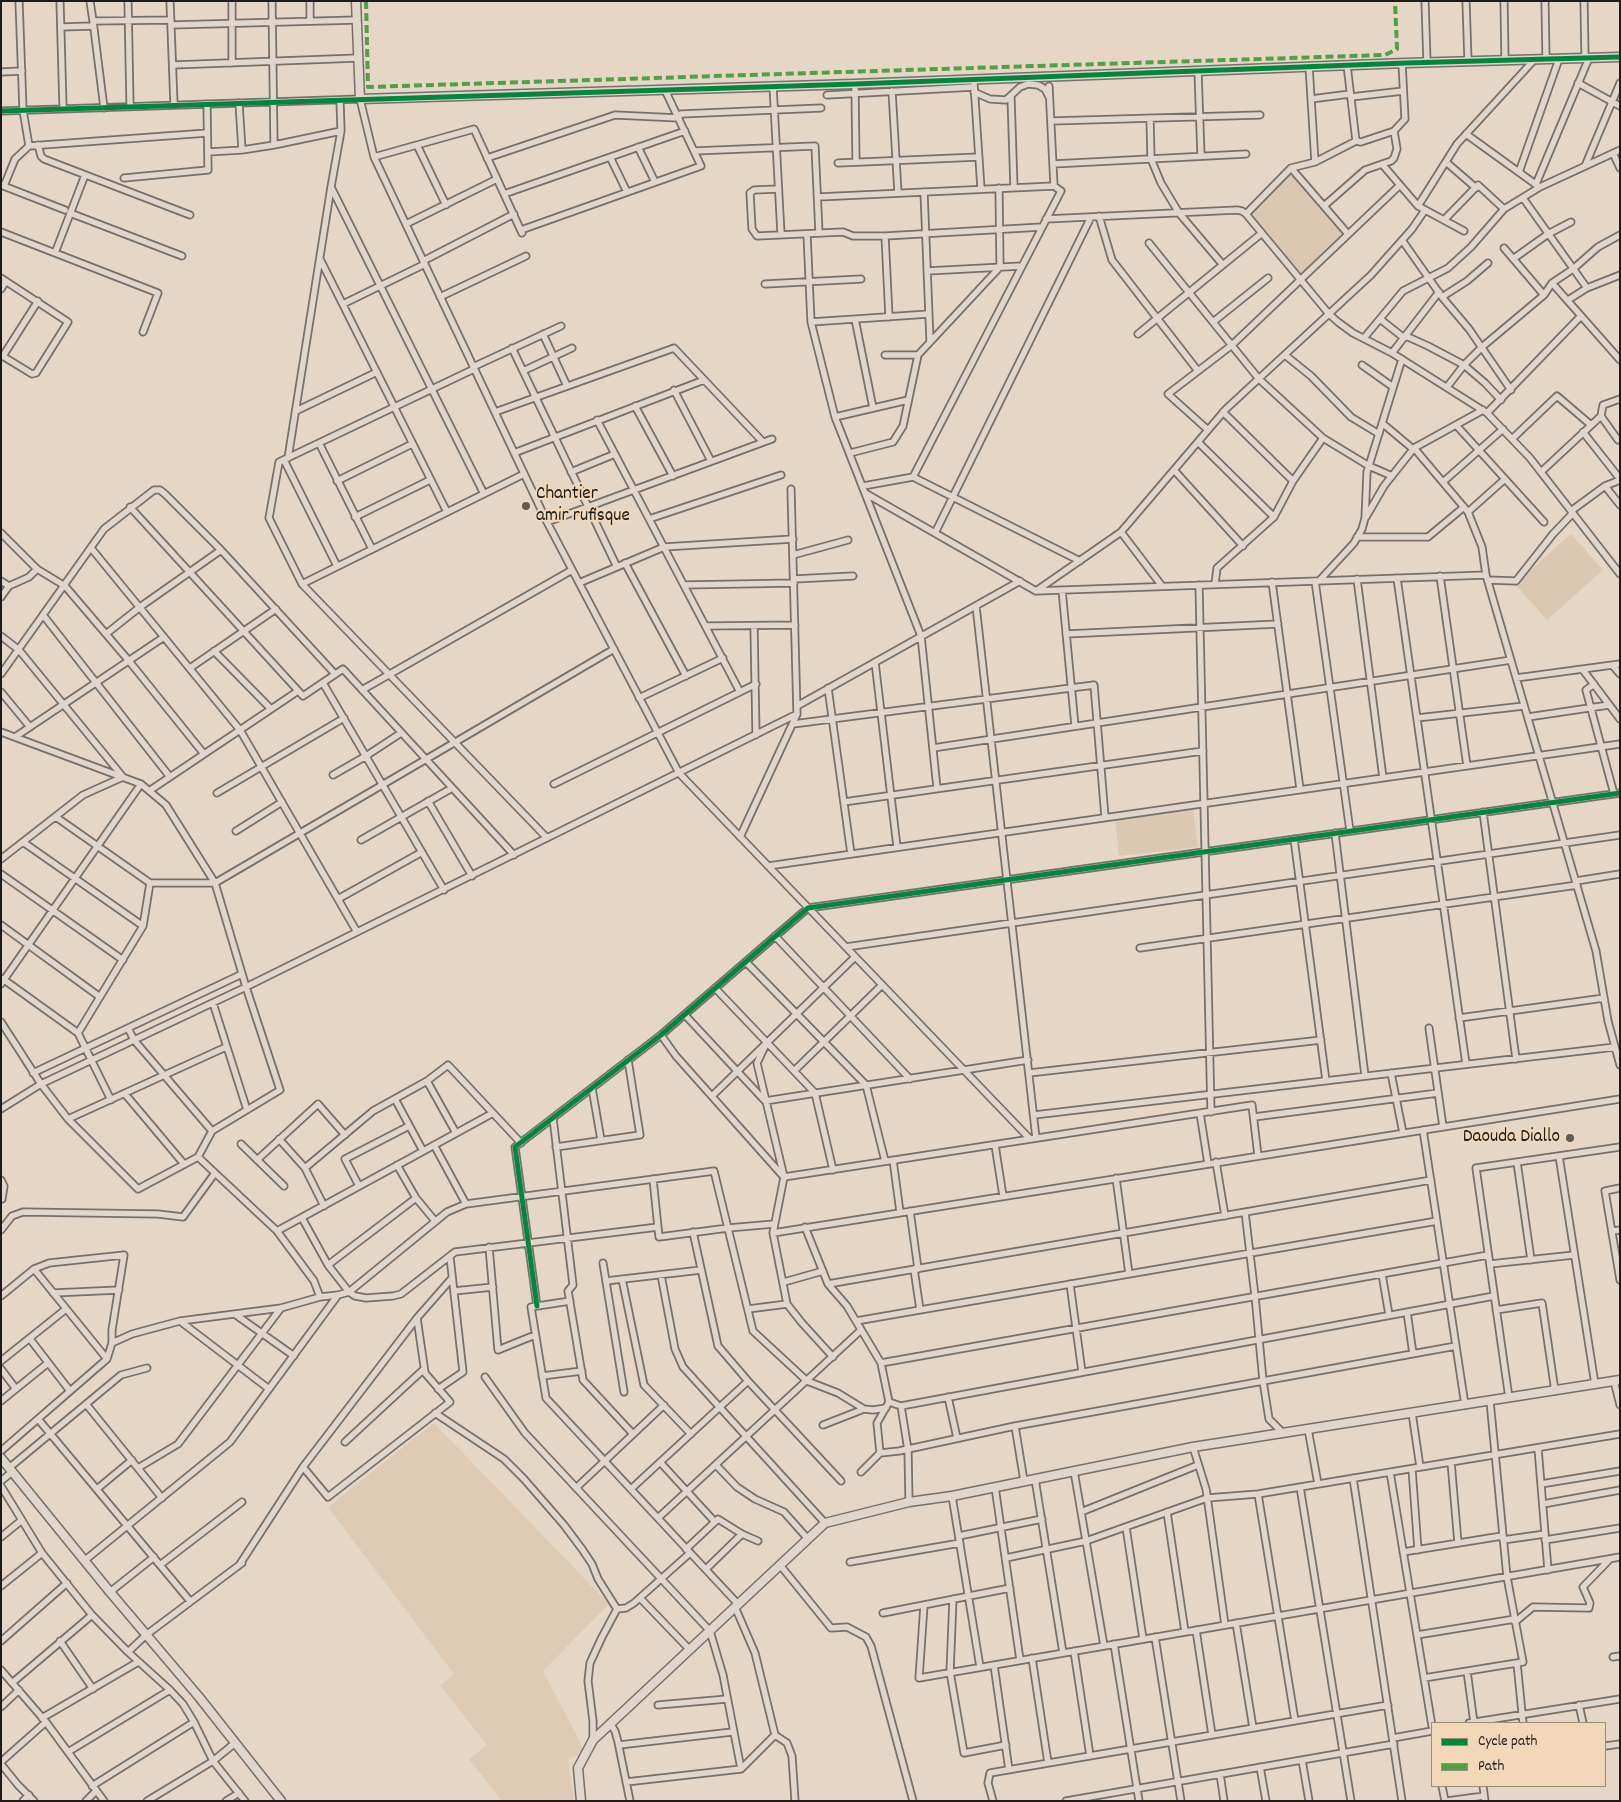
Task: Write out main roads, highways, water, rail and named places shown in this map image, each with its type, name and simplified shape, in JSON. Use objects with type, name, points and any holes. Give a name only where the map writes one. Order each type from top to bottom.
[{"type":"place","name":"Chantier amir rufisque","points":[[526,506]]},
{"type":"place","name":"Daouda Diallo","points":[[1570,1138]]}]
